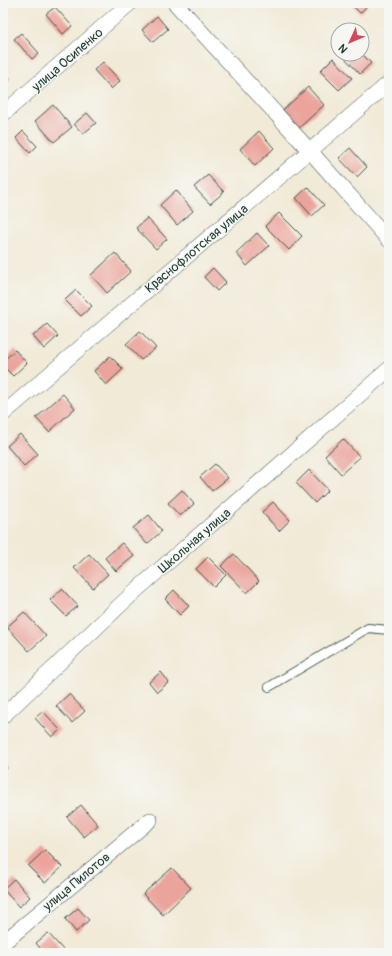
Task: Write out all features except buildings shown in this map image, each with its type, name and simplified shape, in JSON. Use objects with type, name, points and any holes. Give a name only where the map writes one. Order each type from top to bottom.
[{"type":"street","name":"улица Осипенко","points":[[3,114],[130,3]]},
{"type":"street","points":[[175,3],[389,240]]},
{"type":"street","name":"Краснофлотская улица","points":[[3,414],[389,83]]},
{"type":"street","name":"Школьная улица","points":[[3,716],[133,593],[389,369]]},
{"type":"street","name":"улица Пилотов","points":[[3,943],[150,820]]},
{"type":"lane","points":[[269,687],[368,628],[389,630]]}]
